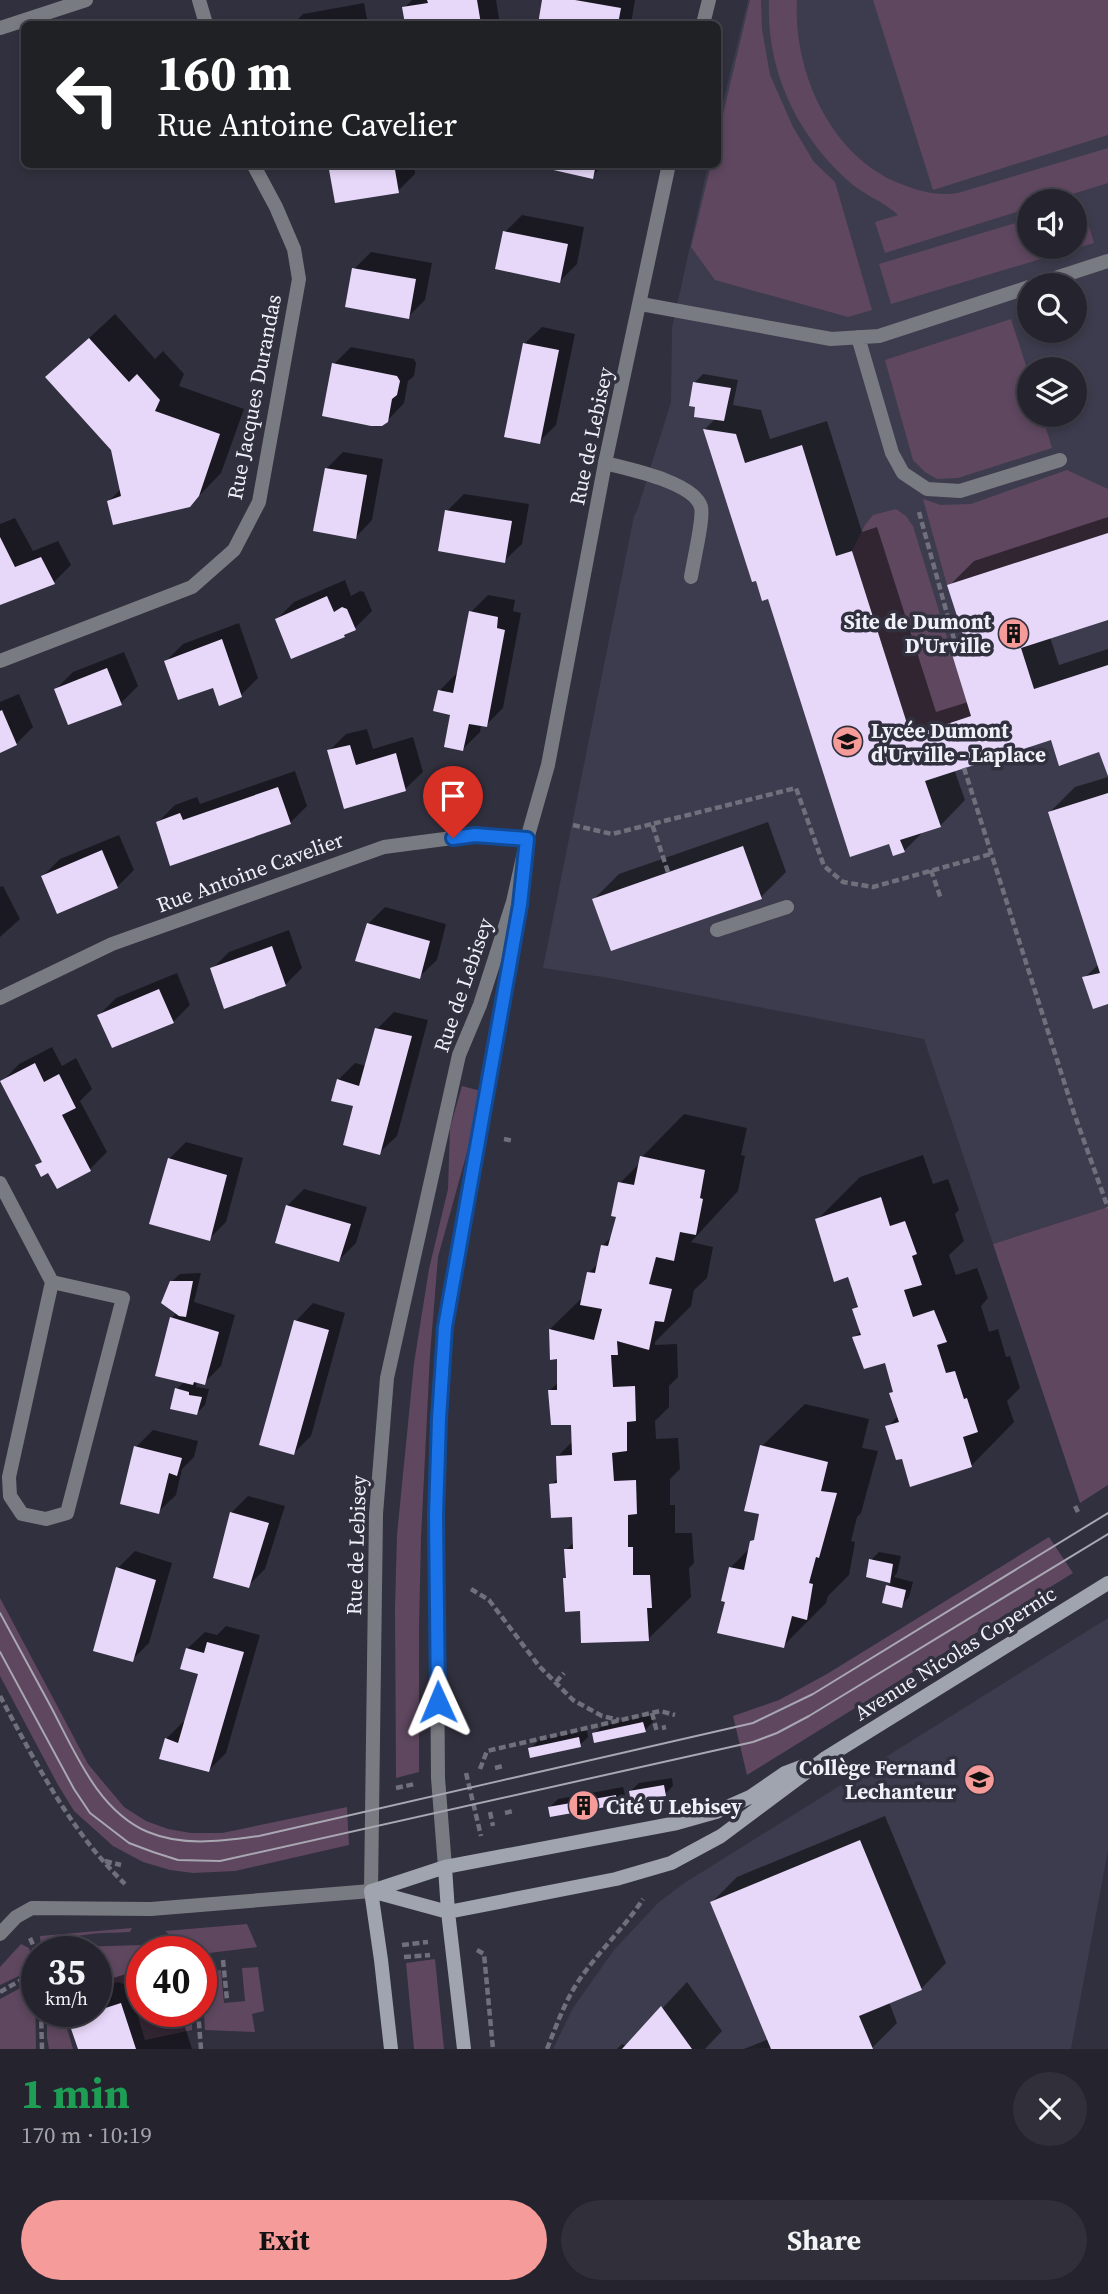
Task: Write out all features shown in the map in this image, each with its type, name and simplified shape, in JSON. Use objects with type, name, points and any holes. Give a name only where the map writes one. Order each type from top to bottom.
[{"type":"main road","name":"Avenue Nicolas Copernic","points":[[371,1891],[448,1912],[616,1879],[671,1863],[721,1836],[824,1759],[1108,1583]]},
{"type":"main road","name":"Avenue Nicolas Copernic","points":[[371,1891],[445,1867],[677,1823],[716,1812],[738,1802],[785,1773],[824,1759]]},
{"type":"main road","name":"Rue de Lebisey","points":[[445,1867],[448,1912]]},
{"type":"main road","points":[[371,1891],[382,1960],[391,2049]]},
{"type":"main road","points":[[448,1912],[464,2049]]},
{"type":"street","points":[[22,21],[86,0]]},
{"type":"street","points":[[199,0],[205,21]]},
{"type":"street","points":[[701,0],[704,21]]},
{"type":"street","points":[[704,21],[709,0]]},
{"type":"street","points":[[0,28],[21,21]]},
{"type":"street","name":"Rue Jacques Durandas","points":[[0,661],[192,587],[234,550],[259,502],[299,279],[294,249],[255,168]]},
{"type":"street","name":"Rue de Lebisey","points":[[371,1891],[376,1514],[387,1378],[459,1055],[485,992],[513,902],[548,765],[605,463],[668,168]]},
{"type":"street","points":[[1071,273],[1108,261]]},
{"type":"street","points":[[641,304],[831,339],[879,336],[1017,291]]},
{"type":"street","points":[[858,337],[892,453],[903,472],[927,489],[960,491],[1060,460]]},
{"type":"street","points":[[605,463],[654,476],[695,496],[702,509],[691,577]]},
{"type":"street","name":"Rue Antoine Cavelier","points":[[0,998],[112,944],[384,847],[475,835],[527,839]]},
{"type":"street","name":"Rue de Lebisey","points":[[445,1867],[438,1778],[436,1516],[445,1327],[520,905],[527,839]]},
{"type":"street","points":[[717,930],[787,907]]},
{"type":"street","points":[[0,1183],[52,1282],[9,1477],[10,1496],[22,1514],[46,1519],[67,1513],[123,1298],[52,1282]]},
{"type":"street","points":[[0,1934],[16,1917],[32,1908],[151,1909],[371,1891]]},
{"type":"path","points":[[910,477],[957,650]]},
{"type":"path","points":[[964,768],[1074,1113],[1108,1208]]},
{"type":"path","points":[[573,825],[612,834],[796,788],[824,866],[842,882],[873,887],[991,854]]},
{"type":"path","points":[[652,824],[668,872]]},
{"type":"path","points":[[931,870],[941,899]]},
{"type":"path","points":[[504,1139],[514,1141]]},
{"type":"path","points":[[471,1590],[489,1600],[540,1666],[573,1700],[603,1716],[620,1720]]},
{"type":"path","points":[[556,1682],[564,1673]]},
{"type":"path","points":[[0,1696],[51,1790],[73,1823],[104,1861],[151,1909]]},
{"type":"path","points":[[480,1769],[487,1751],[660,1711],[675,1715]]},
{"type":"path","points":[[652,1713],[657,1732]]},
{"type":"path","points":[[495,1768],[503,1766]]},
{"type":"path","points":[[466,1772],[477,1816]]},
{"type":"path","points":[[395,1788],[419,1783]]},
{"type":"path","points":[[505,1813],[513,1811]]},
{"type":"path","points":[[490,1812],[493,1826]]},
{"type":"path","points":[[104,1861],[121,1865]]},
{"type":"path","points":[[547,2049],[574,1989],[630,1919],[643,1898]]},
{"type":"path","points":[[401,1945],[431,1942]]},
{"type":"path","points":[[223,1960],[227,2000]]},
{"type":"path","points":[[485,1963],[494,2049]]},
{"type":"path","points":[[0,1992],[21,1980]]},
{"type":"path","points":[[41,2027],[42,2049]]},
{"type":"path","points":[[199,2027],[201,2049]]},
{"type":"shaded area","name":"Lycée Dumont d'Urville - Laplace","points":[[748,0],[1108,0],[1108,1207],[993,1244],[924,1039],[609,978],[543,968],[634,516],[671,402],[672,328],[707,168],[721,168],[721,111]]},
{"type":"shaded area","points":[[750,0],[761,0],[762,29],[770,75],[793,127],[814,162],[835,182],[872,310],[848,317],[715,280],[691,247],[710,168],[721,168],[721,123]]},
{"type":"shaded area","points":[[769,0],[797,0],[797,27],[802,55],[821,109],[836,133],[855,154],[876,171],[901,184],[936,194],[958,193],[1108,148],[1108,183],[1087,190],[1017,189],[1017,212],[885,253],[875,222],[898,215],[853,185],[817,147],[802,125],[780,78],[770,27]]},
{"type":"shaded area","points":[[873,0],[1108,0],[1108,135],[933,190]]},
{"type":"shaded area","points":[[1087,220],[1094,243],[1087,245]]},
{"type":"shaded area","points":[[1017,223],[1017,259],[1041,259],[891,304],[879,264]]},
{"type":"shaded area","points":[[1011,319],[1023,357],[1017,357],[1017,427],[1046,427],[1052,448],[958,478],[937,479],[913,460],[885,360]]},
{"type":"shaded area","points":[[1067,470],[1108,489],[1108,533],[947,585],[923,499],[941,505],[971,504]]},
{"type":"shaded area","points":[[896,509],[906,516],[913,526],[971,716],[911,736],[852,551],[873,515]]},
{"type":"shaded area","points":[[462,1086],[481,1091],[438,1257],[421,1538],[419,1772],[396,1778],[397,1535],[414,1363],[429,1269],[448,1189],[450,1128]]},
{"type":"shaded area","points":[[1108,1207],[1108,1485],[1080,1503],[993,1244]]},
{"type":"shaded area","points":[[1049,1537],[1073,1573],[747,1775],[733,1716],[779,1700],[827,1674]]},
{"type":"shaded area","points":[[0,1598],[88,1764],[124,1807],[146,1821],[168,1829],[191,1833],[222,1833],[347,1807],[349,1845],[235,1871],[193,1873],[143,1862],[113,1846],[74,1811],[0,1676]]},
{"type":"shaded area","name":"Collège Fernand Lechanteur","points":[[1108,1618],[1108,1850],[1071,2049],[553,2049],[573,2008],[614,1950],[659,1902],[686,1882]]},
{"type":"shaded area","points":[[247,1924],[257,1947],[217,1952],[217,1936],[171,1936],[165,1931]]},
{"type":"shaded area","points":[[132,1928],[130,1932],[40,1936]]},
{"type":"shaded area","points":[[21,1944],[21,1975],[0,1985],[0,1967]]},
{"type":"shaded area","points":[[126,1945],[126,1983],[123,1984],[112,1984],[112,1946]]},
{"type":"shaded area","points":[[435,1959],[444,2049],[414,2049],[406,1963]]},
{"type":"shaded area","points":[[258,1967],[264,2011],[252,2014],[255,2032],[205,2030],[205,2027],[217,2027],[217,1971],[221,1970],[224,2003],[245,2001],[242,1968]]},
{"type":"shaded area","points":[[21,1988],[21,2027],[36,2027],[36,2049],[0,2049],[0,1999]]},
{"type":"shaded area","points":[[47,2027],[67,2027],[73,2049],[49,2049]]},
{"type":"shaded area","points":[[141,2027],[192,2027],[192,2030],[145,2040]]},
{"type":"building","points":[[427,0],[477,0],[480,21],[404,21],[402,7],[428,3]]},
{"type":"building","points":[[542,0],[575,0],[621,8],[619,21],[538,21]]},
{"type":"building","points":[[329,168],[395,168],[399,193],[335,203]]},
{"type":"building","points":[[545,168],[595,168],[593,179]]},
{"type":"building","points":[[503,231],[568,244],[560,283],[495,269]]},
{"type":"building","points":[[352,268],[416,279],[409,319],[345,307]]},
{"type":"building","points":[[89,338],[129,382],[137,374],[160,400],[155,411],[220,434],[199,496],[190,507],[113,525],[107,501],[121,496],[111,450],[45,377]]},
{"type":"building","points":[[523,343],[559,350],[540,444],[504,437]]},
{"type":"building","points":[[332,363],[397,376],[400,381],[397,395],[392,399],[388,422],[382,426],[371,426],[322,416]]},
{"type":"building","points":[[693,382],[731,388],[724,421],[694,417],[695,407],[689,406]]},
{"type":"building","name":"Site de Dumont D'Urville","points":[[703,429],[736,434],[745,463],[802,445],[836,556],[852,551],[911,736],[971,716],[951,651],[967,647],[947,585],[1108,533],[1108,620],[1021,648],[1034,689],[1108,665],[1108,776],[1099,752],[1059,766],[1051,740],[925,781],[941,827],[900,840],[905,852],[893,856],[889,844],[850,857],[768,599],[762,601],[756,581],[752,582]]},
{"type":"building","points":[[325,468],[367,475],[356,539],[313,531]]},
{"type":"building","points":[[445,510],[512,521],[505,563],[438,551]]},
{"type":"building","points":[[0,537],[15,567],[41,557],[55,584],[0,605]]},
{"type":"building","points":[[327,596],[334,612],[342,607],[347,609],[356,630],[291,659],[275,619]]},
{"type":"building","points":[[469,611],[498,617],[497,628],[505,630],[487,727],[469,724],[463,751],[444,747],[450,715],[433,711],[438,690],[453,693]]},
{"type":"building","points":[[222,639],[242,697],[219,706],[213,688],[178,700],[164,661]]},
{"type":"building","points":[[107,668],[122,705],[68,725],[54,689]]},
{"type":"building","points":[[2,710],[17,745],[0,753],[0,711]]},
{"type":"building","points":[[350,745],[356,765],[396,753],[406,791],[344,809],[327,750]]},
{"type":"building","points":[[278,787],[291,824],[170,866],[156,822],[180,813],[183,820]]},
{"type":"building","points":[[1108,793],[1108,1004],[1093,1009],[1082,977],[1100,973],[1048,812]]},
{"type":"building","points":[[743,846],[762,899],[611,951],[592,899]]},
{"type":"building","points":[[102,850],[118,888],[57,914],[41,876]]},
{"type":"building","points":[[367,923],[430,941],[420,979],[355,961]]},
{"type":"building","points":[[272,946],[286,986],[224,1009],[210,968]]},
{"type":"building","points":[[159,989],[174,1023],[112,1048],[97,1015]]},
{"type":"building","points":[[375,1028],[412,1036],[380,1155],[343,1145],[353,1106],[331,1101],[337,1079],[359,1086]]},
{"type":"building","points":[[35,1063],[44,1082],[59,1074],[76,1108],[62,1115],[91,1171],[57,1189],[48,1173],[41,1177],[35,1165],[42,1162],[0,1081]]},
{"type":"building","points":[[640,1156],[705,1170],[700,1198],[703,1199],[696,1235],[680,1232],[674,1261],[656,1257],[649,1284],[672,1289],[664,1322],[655,1321],[649,1350],[617,1341],[618,1355],[611,1355],[613,1387],[635,1386],[636,1421],[627,1422],[627,1451],[612,1453],[614,1481],[636,1480],[637,1514],[628,1515],[628,1547],[633,1547],[633,1575],[650,1575],[652,1608],[647,1608],[649,1641],[581,1643],[580,1611],[565,1612],[564,1549],[573,1549],[572,1517],[551,1518],[549,1484],[557,1483],[556,1456],[572,1455],[571,1425],[551,1425],[548,1390],[557,1390],[557,1359],[550,1360],[549,1329],[594,1340],[602,1309],[580,1305],[587,1272],[595,1273],[601,1245],[608,1246],[616,1217],[611,1216],[618,1182],[634,1185]]},
{"type":"building","points":[[168,1158],[227,1175],[210,1241],[149,1224]]},
{"type":"building","points":[[881,1197],[890,1226],[905,1221],[917,1254],[912,1256],[922,1285],[904,1290],[913,1317],[934,1310],[947,1342],[937,1345],[946,1373],[955,1371],[978,1432],[963,1437],[972,1467],[910,1487],[902,1459],[896,1460],[885,1426],[899,1422],[889,1393],[893,1392],[885,1363],[864,1369],[852,1337],[861,1335],[852,1309],[858,1307],[848,1277],[834,1282],[815,1219]]},
{"type":"building","points":[[286,1205],[351,1224],[339,1262],[275,1243]]},
{"type":"building","points":[[170,1281],[193,1281],[186,1317],[179,1316],[161,1303]]},
{"type":"building","points":[[170,1317],[219,1332],[205,1385],[194,1382],[193,1385],[155,1376]]},
{"type":"building","points":[[294,1320],[329,1330],[294,1455],[259,1445]]},
{"type":"building","points":[[175,1388],[189,1392],[189,1395],[202,1397],[197,1415],[170,1409]]},
{"type":"building","points":[[760,1445],[828,1462],[821,1491],[837,1493],[819,1558],[816,1557],[809,1583],[813,1584],[807,1620],[792,1616],[784,1648],[717,1633],[725,1602],[721,1601],[729,1567],[744,1570],[750,1541],[754,1540],[759,1514],[744,1511]]},
{"type":"building","points":[[134,1446],[182,1458],[177,1476],[169,1473],[159,1514],[120,1504]]},
{"type":"building","points":[[230,1512],[269,1523],[249,1588],[213,1578]]},
{"type":"building","points":[[869,1559],[893,1564],[890,1583],[866,1577]]},
{"type":"building","points":[[116,1567],[156,1580],[133,1662],[93,1651]]},
{"type":"building","points":[[886,1585],[906,1590],[902,1608],[882,1603]]},
{"type":"building","points":[[207,1642],[244,1652],[209,1772],[159,1759],[165,1738],[178,1743],[198,1674],[180,1669],[186,1648],[204,1653]]},
{"type":"building","name":"Cité U Lebisey","points":[[643,1722],[646,1732],[594,1743],[592,1733]]},
{"type":"building","name":"Cité U Lebisey","points":[[579,1737],[581,1747],[530,1758],[528,1748]]},
{"type":"building","name":"Cité U Lebisey","points":[[664,1785],[666,1796],[631,1802],[629,1791]]},
{"type":"building","name":"Cité U Lebisey","points":[[616,1795],[617,1805],[550,1817],[548,1807]]},
{"type":"building","points":[[860,1840],[922,1990],[859,2016],[873,2049],[771,2049],[710,1902]]},
{"type":"building","points":[[121,2003],[126,2027],[129,2027],[136,2049],[78,2049],[70,2027],[112,2027],[112,2006]]},
{"type":"building","points":[[661,2006],[692,2049],[622,2049]]},
{"type":"tram line","points":[[0,1613],[79,1761],[115,1810],[130,1822],[162,1837],[217,1841],[259,1836],[753,1723],[813,1694],[1108,1513]]},
{"type":"tram line","points":[[0,1652],[74,1789],[90,1813],[129,1843],[153,1852],[178,1860],[220,1861],[753,1742],[809,1716],[1108,1534]]},
{"type":"place","name":"Site de Dumont D'Urville","points":[[1014,633]]},
{"type":"place","name":"Lycée Dumont d'Urville - Laplace","points":[[848,742]]},
{"type":"place","name":"Collège Fernand Lechanteur","points":[[979,1779]]},
{"type":"place","name":"Cité U Lebisey","points":[[583,1806]]},
{"type":"route","points":[[438,1702],[436,1516],[445,1327],[520,905],[527,839],[475,835],[453,838]]}]
